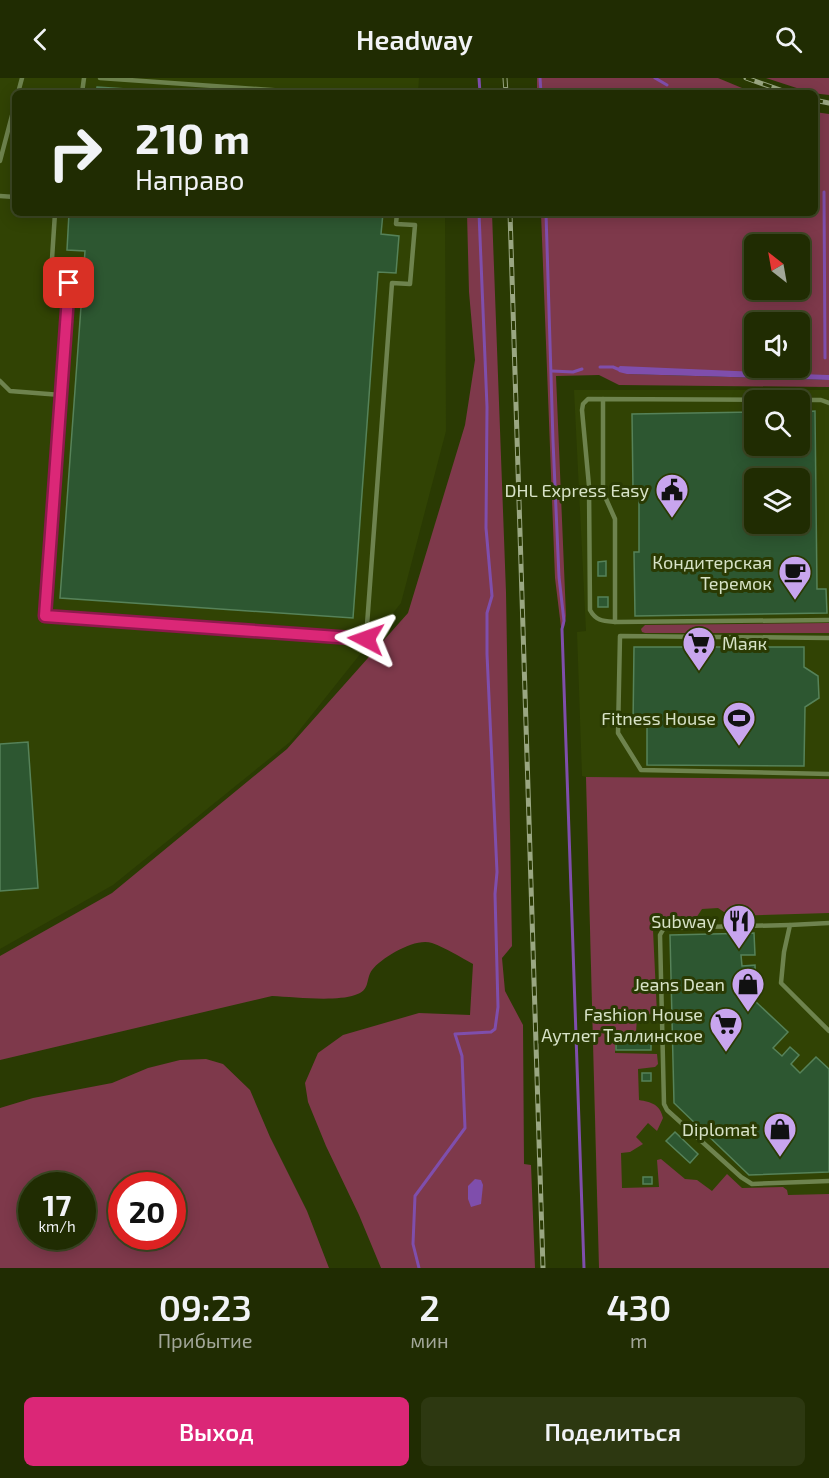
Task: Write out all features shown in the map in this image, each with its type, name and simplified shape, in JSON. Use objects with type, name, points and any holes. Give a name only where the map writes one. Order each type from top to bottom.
[{"type":"lane","points":[[100,78],[271,90]]},
{"type":"lane","points":[[0,161],[12,115]]},
{"type":"lane","points":[[55,216],[52,259],[70,260],[45,616],[366,639],[392,283],[410,284],[415,225],[396,224],[397,216]]},
{"type":"lane","points":[[0,381],[9,391],[61,395]]},
{"type":"lane","points":[[829,403],[820,400],[588,399],[583,404],[582,410],[589,486],[590,610],[594,617],[600,621],[615,622],[829,620]]},
{"type":"lane","points":[[603,399],[603,492],[615,519],[615,622]]},
{"type":"lane","points":[[829,638],[620,636],[618,733],[641,770],[829,774]]},
{"type":"lane","points":[[829,923],[664,928],[660,935],[664,1104],[667,1110],[741,1178],[752,1184],[829,1181]]},
{"type":"lane","points":[[790,925],[781,983],[829,1031]]},
{"type":"shaded area","points":[[0,78],[419,78],[418,90],[12,90],[12,216],[445,216],[446,431],[401,603],[290,742],[113,885],[0,949]]},
{"type":"shaded area","points":[[537,78],[718,78],[747,90],[537,90]]},
{"type":"shaded area","points":[[766,78],[829,78],[829,95],[818,94],[818,90],[803,90]]},
{"type":"shaded area","points":[[818,112],[829,114],[829,375],[810,375],[810,312],[744,312],[744,375],[627,374],[829,380],[829,387],[619,385],[599,375],[556,376],[566,616],[564,627],[561,627],[555,578],[541,216],[818,216]]},
{"type":"shaded area","points":[[467,216],[492,216],[506,592],[512,946],[502,958],[505,991],[523,1025],[524,1164],[531,1165],[535,1268],[381,1268],[326,1146],[308,1102],[305,1083],[318,1053],[343,1035],[419,1013],[470,1015],[473,964],[432,943],[417,943],[400,949],[377,965],[370,974],[366,988],[355,995],[326,999],[272,996],[0,1060],[0,956],[112,893],[287,749],[408,613],[465,425],[475,360],[469,292]]},
{"type":"shaded area","points":[[620,366],[744,371],[744,377],[627,374],[617,369]]},
{"type":"shaded area","points":[[810,374],[829,375],[829,380],[762,378],[810,378]]},
{"type":"shaded area","points":[[574,390],[744,390],[744,456],[810,456],[810,390],[829,390],[829,1201],[597,1208],[586,777],[582,776],[577,632],[586,631]]},
{"type":"shaded area","points":[[829,623],[829,633],[645,633],[641,629],[645,625]]},
{"type":"shaded area","points":[[586,777],[829,779],[829,913],[730,916],[718,908],[702,909],[696,918],[664,920],[655,925],[653,930],[657,1014],[637,1015],[636,1034],[615,1034],[615,1053],[657,1054],[658,1064],[655,1067],[638,1069],[639,1100],[654,1104],[660,1110],[663,1118],[657,1131],[648,1123],[636,1137],[643,1144],[630,1152],[621,1153],[622,1188],[659,1187],[657,1160],[661,1159],[685,1179],[697,1180],[712,1191],[727,1174],[742,1188],[783,1187],[787,1190],[788,1195],[829,1194],[829,1268],[599,1268]]},
{"type":"shaded area","points":[[206,1059],[223,1064],[250,1090],[270,1137],[307,1211],[329,1268],[0,1268],[0,1108],[33,1098],[112,1083],[148,1068],[180,1060]]},
{"type":"shaded area","points":[[475,1179],[481,1180],[483,1185],[481,1204],[471,1207],[468,1199],[468,1186]]},
{"type":"building","points":[[97,87],[142,90],[96,90]]},
{"type":"building","points":[[69,216],[383,216],[381,234],[399,236],[396,273],[378,272],[353,618],[60,598],[85,251],[67,250]]},
{"type":"building","points":[[810,411],[815,411],[817,589],[826,589],[827,613],[635,616],[634,552],[639,552],[639,490],[633,490],[632,414],[744,412],[744,456],[810,456]]},
{"type":"building","points":[[606,561],[606,576],[598,576],[598,562]]},
{"type":"building","points":[[598,597],[608,597],[608,607],[598,607]]},
{"type":"building","points":[[634,647],[804,647],[804,667],[818,676],[819,698],[805,707],[804,766],[647,765],[647,725],[633,725]]},
{"type":"building","points":[[28,742],[38,888],[0,891],[0,744]]},
{"type":"building","name":"Fashion House Аутлет Таллинское","points":[[754,933],[755,955],[741,955],[742,966],[755,965],[756,1002],[788,1032],[773,1048],[782,1056],[790,1047],[799,1055],[791,1064],[800,1073],[816,1057],[829,1069],[829,1172],[749,1175],[674,1103],[670,935]]},
{"type":"building","points":[[616,1035],[651,1035],[651,1050],[616,1050]]},
{"type":"building","points":[[642,1073],[651,1073],[651,1081],[642,1081]]},
{"type":"building","points":[[675,1132],[698,1154],[690,1163],[666,1141]]},
{"type":"building","points":[[643,1177],[652,1177],[652,1184],[643,1184]]},
{"type":"waterway","points":[[479,78],[480,90]]},
{"type":"waterway","points":[[540,78],[541,90]]},
{"type":"waterway","points":[[655,78],[667,85]]},
{"type":"waterway","points":[[824,192],[825,358]]},
{"type":"waterway","points":[[419,1268],[413,1244],[415,1196],[465,1128],[462,1056],[455,1034],[491,1032],[495,1029],[498,1007],[495,894],[497,872],[487,654],[487,613],[492,596],[486,528],[487,407],[479,216]]},
{"type":"waterway","points":[[546,216],[559,577],[564,621],[562,629],[584,1268]]},
{"type":"waterway","points":[[600,367],[613,367],[620,370]]},
{"type":"waterway","points":[[552,371],[573,372],[582,369]]},
{"type":"railway","points":[[505,78],[506,90]]},
{"type":"railway","points":[[746,78],[780,90]]},
{"type":"railway","points":[[818,101],[829,103]]},
{"type":"railway","points":[[510,216],[543,1268]]},
{"type":"place","name":"DHL Express Easy","points":[[672,519]]},
{"type":"place","name":"Кондитерская Теремок","points":[[795,601]]},
{"type":"place","name":"Маяк","points":[[699,672]]},
{"type":"place","name":"Fitness House","points":[[739,747]]},
{"type":"place","name":"Subway","points":[[739,950]]},
{"type":"place","name":"Jeans Dean","points":[[748,1013]]},
{"type":"place","name":"Fashion House Аутлет Таллинское","points":[[726,1053]]},
{"type":"place","name":"Diplomat","points":[[780,1158]]},
{"type":"route","points":[[69,283],[45,616],[366,639]]}]
